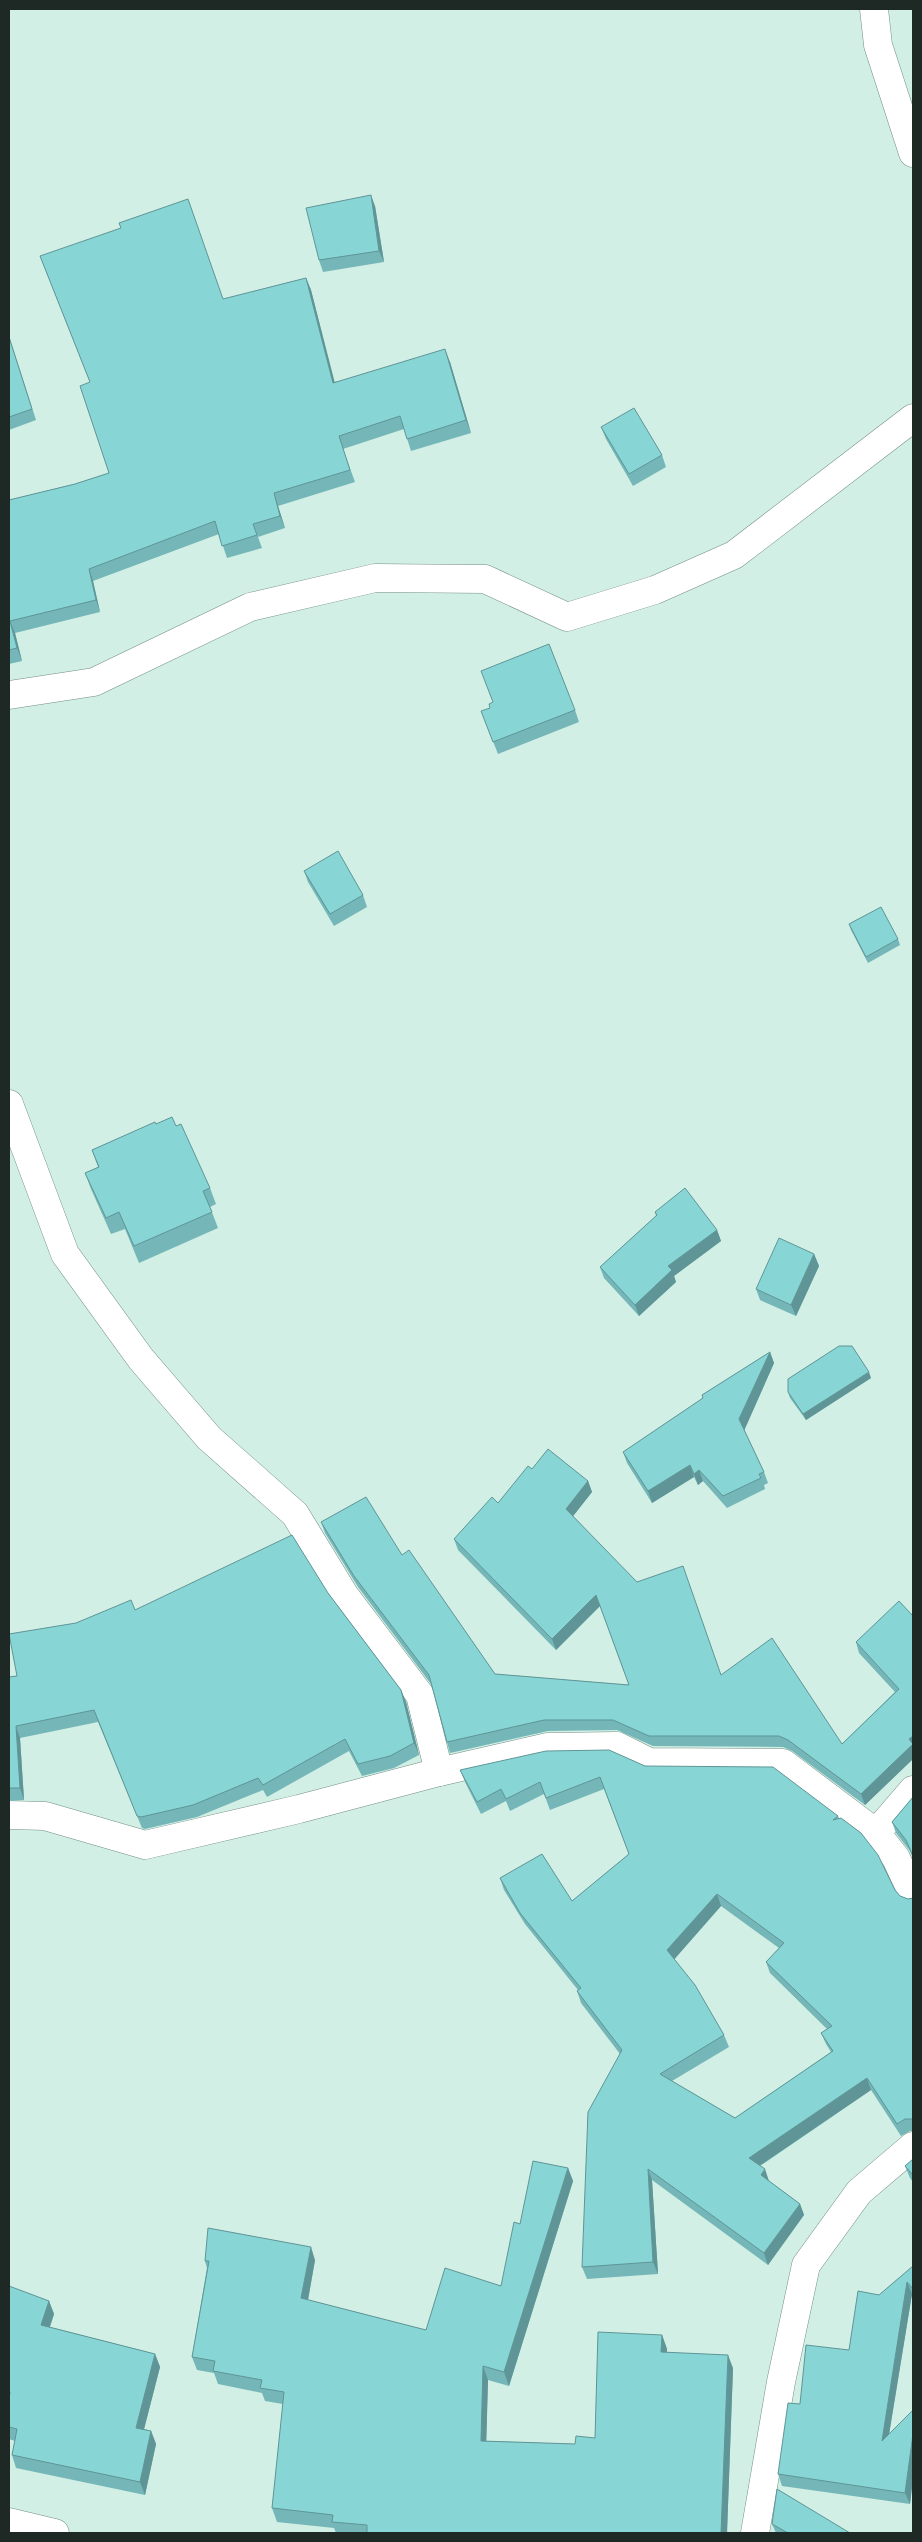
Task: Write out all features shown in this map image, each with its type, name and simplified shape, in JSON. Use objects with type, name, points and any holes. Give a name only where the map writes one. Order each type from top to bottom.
[{"type":"street","points":[[874,9],[878,45],[913,153]]},
{"type":"street","points":[[9,695],[94,682],[250,607],[375,578],[485,579],[567,617],[655,590],[734,556],[913,418]]},
{"type":"street","points":[[9,1104],[65,1254],[141,1359],[209,1438],[295,1514],[345,1596],[420,1695],[439,1772]]},
{"type":"street","points":[[9,1815],[45,1816],[145,1845],[548,1747],[617,1746],[648,1762],[783,1763],[876,1833],[896,1858],[913,1895]]},
{"type":"street","points":[[876,1833],[913,1790]]},
{"type":"street","points":[[754,2533],[781,2382],[806,2266],[859,2192],[913,2146]]},
{"type":"street","points":[[9,2522],[55,2533]]},
{"type":"building","points":[[371,195],[379,251],[319,260],[306,208]]},
{"type":"building","points":[[188,199],[223,299],[306,278],[333,383],[445,349],[466,420],[407,439],[400,416],[339,436],[350,470],[274,493],[280,516],[253,524],[257,535],[222,546],[215,521],[89,569],[96,600],[10,621],[17,648],[9,650],[9,500],[75,484],[109,473],[80,386],[90,382],[40,256],[121,228],[119,223]]},
{"type":"building","points":[[9,337],[32,409],[9,417]]},
{"type":"building","points":[[634,408],[662,455],[629,474],[601,427]]},
{"type":"building","points":[[549,644],[575,710],[493,742],[481,711],[490,708],[489,704],[493,702],[481,671]]},
{"type":"building","points":[[338,851],[363,895],[330,914],[304,871]]},
{"type":"building","points":[[881,907],[898,939],[866,957],[849,924]]},
{"type":"building","points":[[172,1117],[176,1126],[181,1124],[210,1188],[203,1191],[212,1212],[134,1246],[119,1212],[106,1218],[85,1173],[99,1167],[92,1150],[155,1122],[156,1124]]},
{"type":"building","points":[[685,1188],[717,1230],[668,1266],[672,1270],[635,1305],[600,1267],[657,1215],[655,1212]]},
{"type":"building","points":[[779,1238],[814,1254],[791,1305],[756,1289]]},
{"type":"building","points":[[839,1346],[852,1346],[869,1372],[803,1414],[788,1392],[788,1379]]},
{"type":"building","points":[[770,1352],[739,1419],[764,1472],[759,1474],[761,1478],[723,1496],[699,1470],[694,1474],[690,1465],[648,1491],[623,1452],[703,1398],[702,1395]]},
{"type":"building","points":[[548,1449],[588,1481],[566,1509],[637,1582],[683,1566],[721,1675],[772,1638],[842,1744],[899,1689],[856,1642],[899,1601],[913,1616],[913,1736],[909,1739],[913,1744],[861,1794],[788,1740],[779,1736],[649,1736],[613,1720],[544,1720],[447,1742],[429,1675],[354,1576],[321,1522],[366,1497],[402,1555],[409,1550],[495,1674],[629,1685],[596,1595],[552,1639],[454,1539],[492,1497],[498,1503],[528,1466],[532,1469]]},
{"type":"building","points":[[292,1535],[328,1593],[401,1690],[414,1743],[390,1756],[358,1764],[345,1739],[263,1785],[258,1778],[193,1805],[141,1817],[137,1816],[94,1710],[16,1726],[20,1788],[9,1788],[9,1677],[17,1676],[9,1634],[76,1623],[131,1600],[135,1610]]},
{"type":"building","points":[[609,1750],[645,1766],[773,1767],[838,1816],[833,1820],[841,1818],[861,1833],[878,1855],[895,1890],[900,1896],[908,1899],[913,1898],[913,2119],[905,2119],[897,2124],[867,2078],[749,2158],[765,2169],[761,2175],[800,2204],[764,2253],[648,2169],[653,2262],[582,2267],[588,2112],[622,2050],[577,1991],[581,1988],[520,1913],[500,1878],[542,1854],[572,1901],[629,1854],[600,1777],[546,1798],[540,1782],[506,1799],[501,1789],[477,1802],[460,1770],[546,1751]],"holes":[[[717,1894],[784,1943],[766,1962],[832,2026],[821,2033],[833,2051],[735,2118],[660,2074],[724,2035],[695,1985],[667,1950]]]},
{"type":"building","points":[[913,1797],[913,1856],[906,1840],[892,1822]]},
{"type":"building","points":[[913,2159],[913,2175],[905,2166]]},
{"type":"building","points":[[533,2161],[568,2168],[504,2372],[483,2366],[481,2441],[575,2444],[576,2436],[595,2438],[598,2332],[662,2335],[661,2352],[728,2355],[721,2533],[367,2533],[367,2525],[332,2522],[333,2515],[272,2508],[284,2392],[260,2388],[262,2380],[213,2371],[215,2361],[192,2357],[209,2261],[205,2261],[208,2228],[311,2247],[301,2298],[426,2330],[445,2268],[501,2286],[514,2222],[520,2224]]},
{"type":"building","points":[[913,2266],[913,2289],[907,2282],[882,2441],[913,2410],[913,2434],[905,2493],[778,2474],[788,2403],[800,2404],[806,2345],[849,2350],[858,2291],[879,2295]]},
{"type":"building","points":[[9,2286],[49,2301],[41,2325],[155,2354],[136,2428],[151,2431],[140,2482],[12,2455],[17,2429],[9,2427]]},
{"type":"building","points":[[777,2489],[850,2533],[788,2533],[772,2524]]}]
